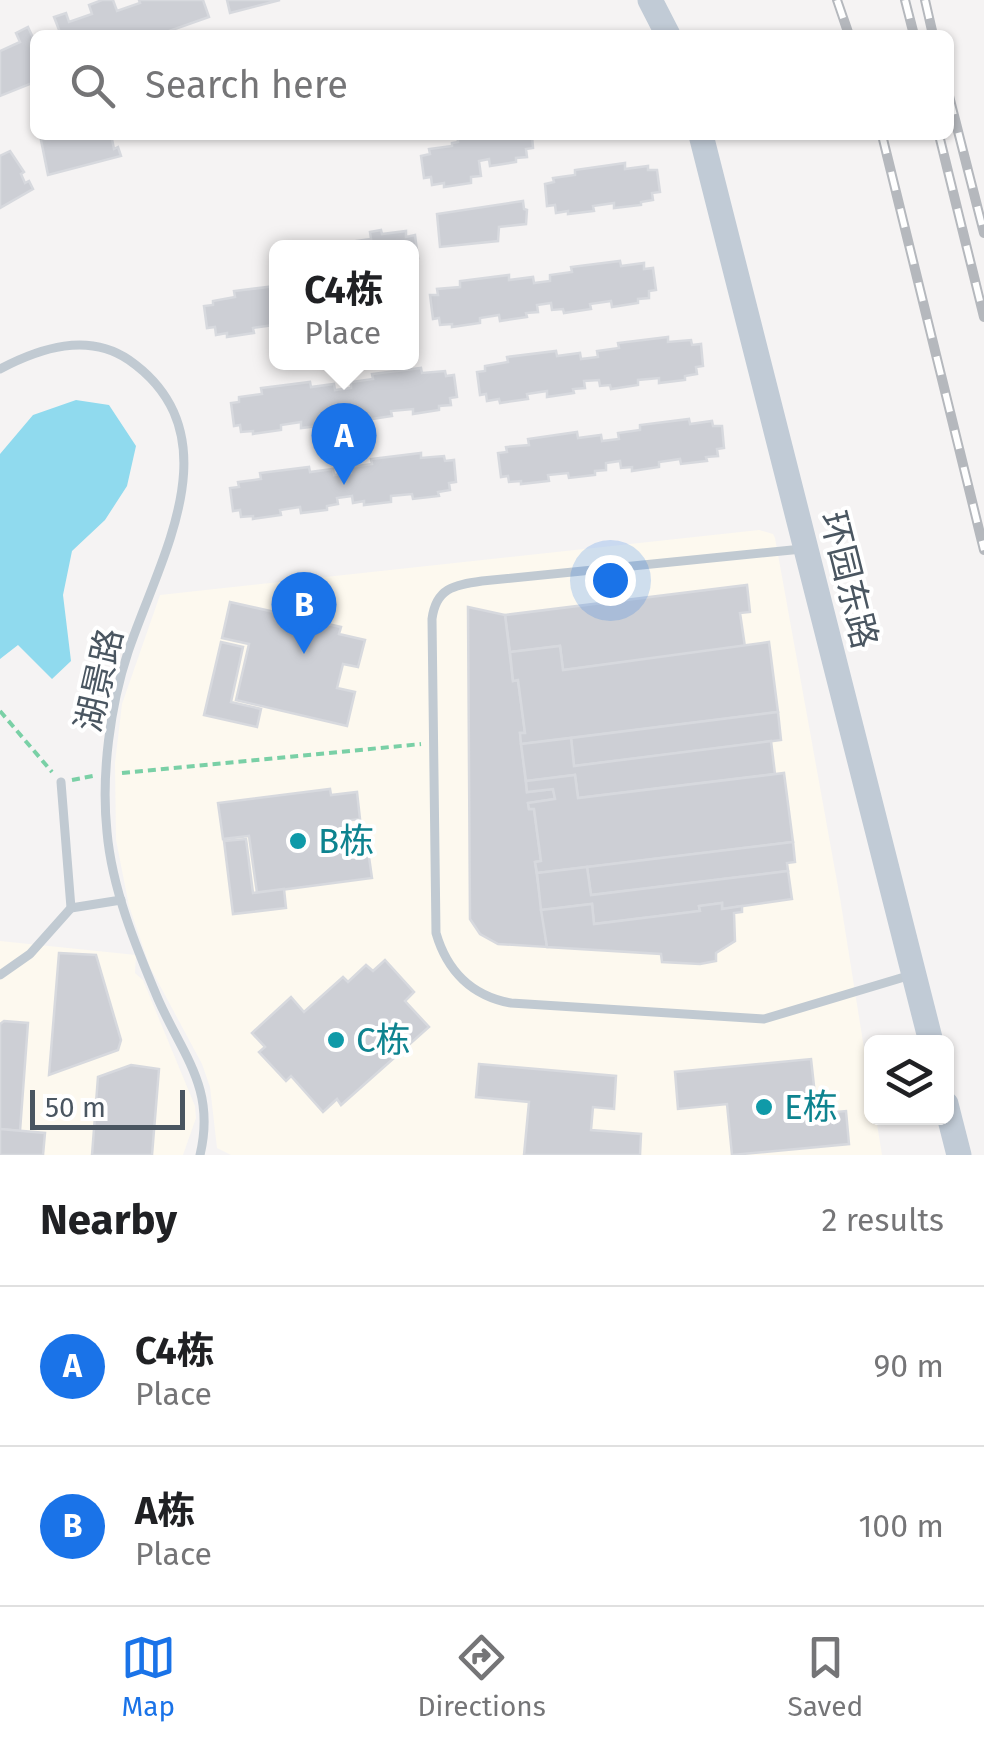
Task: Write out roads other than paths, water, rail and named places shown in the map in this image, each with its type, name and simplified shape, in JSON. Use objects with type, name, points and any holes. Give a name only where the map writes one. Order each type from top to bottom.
[{"type":"street","points":[[650,0],[665,30]]},
{"type":"street","name":"环园东路","points":[[702,140],[929,1035]]},
{"type":"street","points":[[952,1125],[960,1155]]},
{"type":"lane","name":"湖景路","points":[[0,369],[48,348],[75,344],[101,348],[124,357],[148,374],[178,422],[184,456],[179,517],[127,654],[106,774],[106,833],[121,900],[159,1001],[203,1093],[206,1130],[200,1155]]},
{"type":"lane","points":[[804,549],[451,586],[436,600],[432,619],[436,933],[453,971],[486,996],[512,1003],[764,1019],[913,974]]},
{"type":"lane","points":[[61,782],[71,908]]},
{"type":"lane","points":[[0,974],[30,954],[71,908],[121,900]]},
{"type":"water","points":[[76,400],[109,405],[136,446],[127,486],[105,520],[72,551],[63,595],[71,661],[52,679],[18,645],[0,659],[0,454],[33,415]]},
{"type":"railway","points":[[837,0],[847,30]]},
{"type":"railway","points":[[905,0],[913,30]]},
{"type":"railway","points":[[925,0],[932,30]]},
{"type":"railway","points":[[954,116],[984,233]]},
{"type":"railway","points":[[883,140],[984,550]]},
{"type":"railway","points":[[940,140],[984,317]]},
{"type":"place","name":"C4栋","points":[[344,485]]},
{"type":"place","name":"A栋","points":[[304,654]]},
{"type":"place","name":"B栋","points":[[298,841]]},
{"type":"place","name":"C栋","points":[[336,1040]]},
{"type":"place","name":"E栋","points":[[764,1107]]}]
